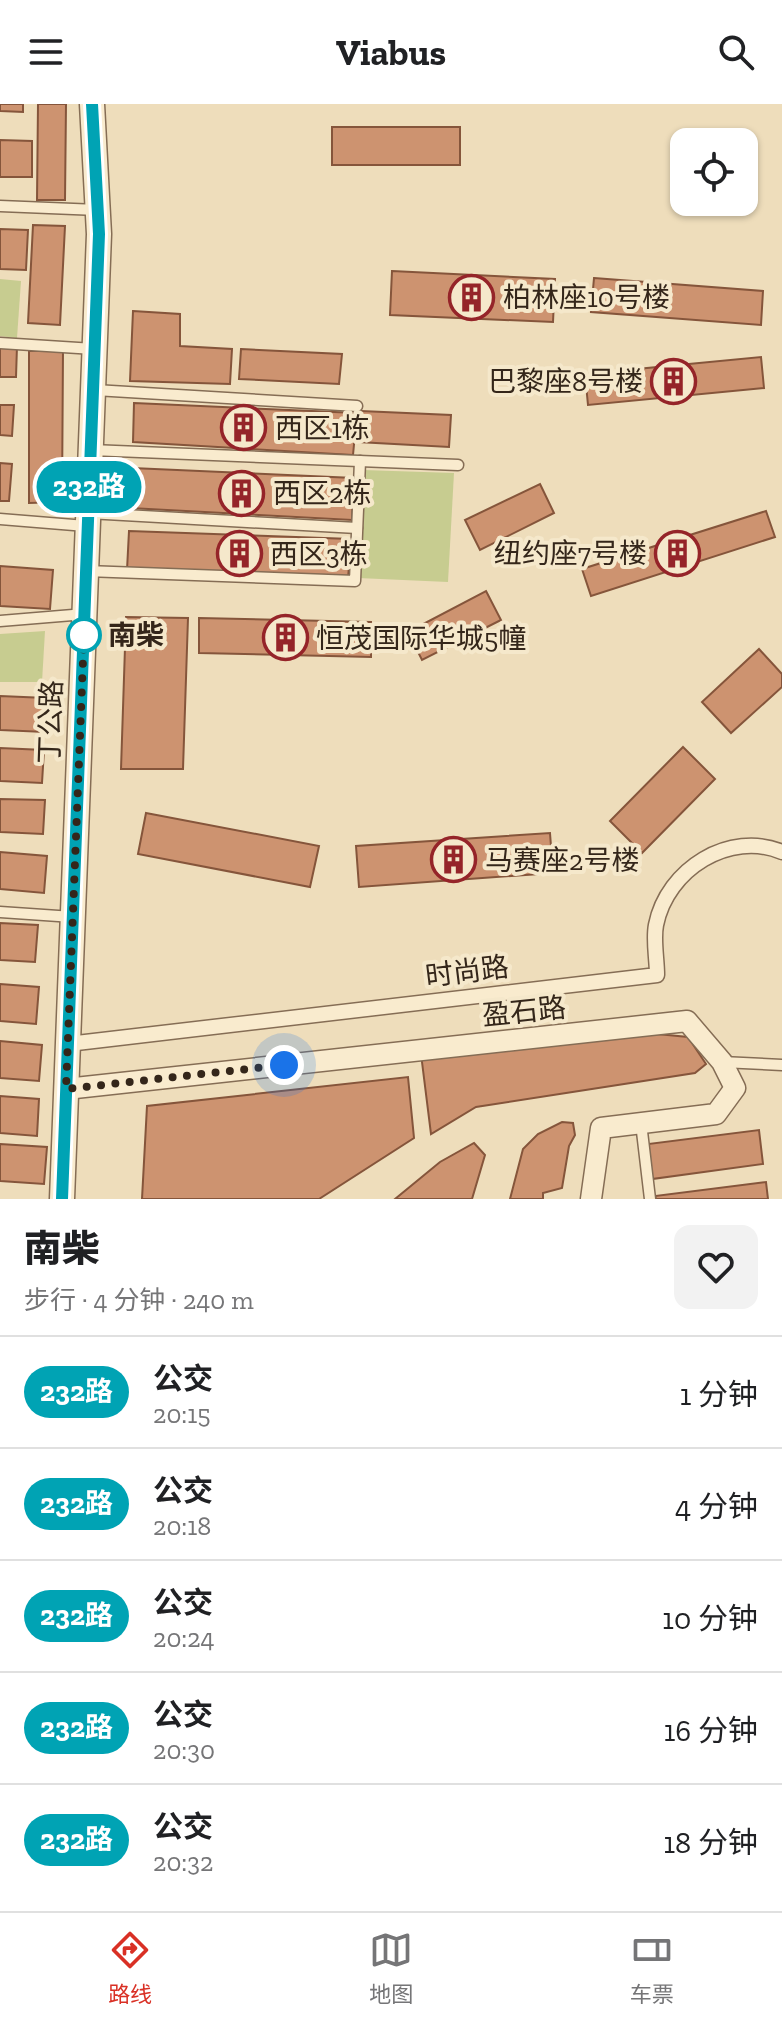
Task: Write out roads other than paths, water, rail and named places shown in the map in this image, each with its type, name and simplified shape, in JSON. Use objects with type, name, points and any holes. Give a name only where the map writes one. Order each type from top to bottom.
[{"type":"street","name":"丁公路","points":[[62,1199],[95,349],[98,210],[92,104]]},
{"type":"street","name":"时尚路","points":[[68,1044],[657,975],[656,925],[678,879],[718,850],[763,844],[782,852]]},
{"type":"street","name":"盈石路","points":[[66,1089],[687,1021],[722,1062],[735,1088],[716,1114],[601,1128],[591,1199]]},
{"type":"lane","points":[[0,206],[98,210]]},
{"type":"lane","points":[[0,343],[95,349]]},
{"type":"lane","points":[[93,390],[357,406]]},
{"type":"lane","points":[[91,450],[458,465]]},
{"type":"lane","points":[[86,571],[355,581],[360,461]]},
{"type":"lane","points":[[0,519],[357,528]]},
{"type":"lane","points":[[0,621],[85,614]]},
{"type":"lane","points":[[0,912],[73,917]]},
{"type":"lane","points":[[722,1062],[782,1065]]},
{"type":"lane","points":[[641,1123],[650,1199]]},
{"type":"place","name":"柏林座10号楼","points":[[472,297]]},
{"type":"place","name":"巴黎座8号楼","points":[[674,381]]},
{"type":"place","name":"西区1栋","points":[[244,428]]},
{"type":"place","name":"西区2栋","points":[[242,493]]},
{"type":"place","name":"纽约座7号楼","points":[[678,553]]},
{"type":"place","name":"西区3栋","points":[[239,554]]},
{"type":"place","name":"南柴","points":[[84,635]]},
{"type":"place","name":"恒茂国际华城5幢","points":[[285,638]]},
{"type":"place","name":"马赛座2号楼","points":[[454,860]]}]
